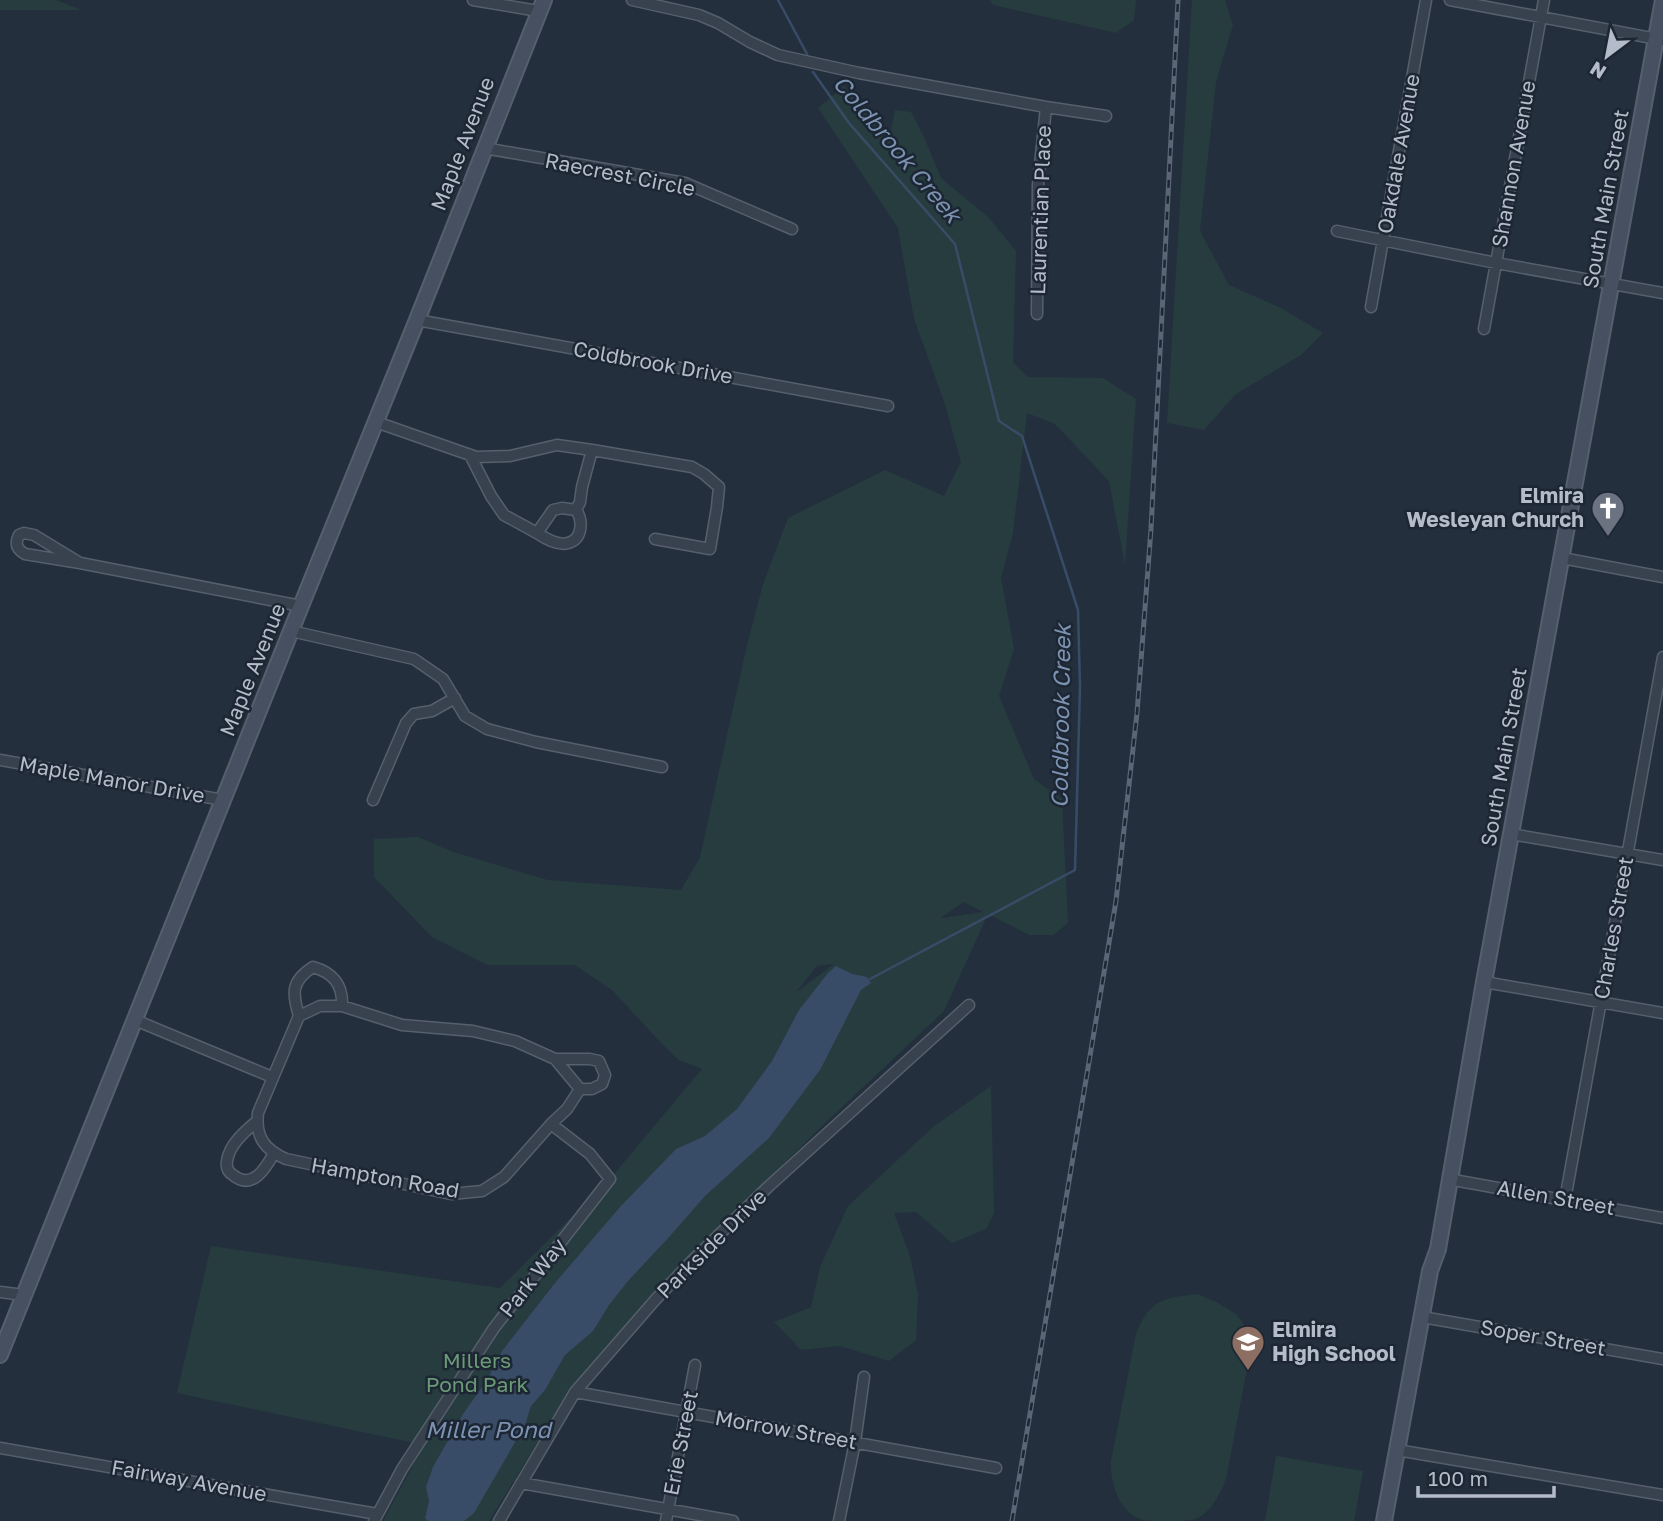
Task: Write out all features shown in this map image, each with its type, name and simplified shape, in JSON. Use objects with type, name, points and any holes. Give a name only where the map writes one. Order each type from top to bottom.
[{"type":"street","points":[[472,0],[541,6]]},
{"type":"street","name":"Laurentian Place","points":[[632,0],[699,15],[778,55],[859,73],[1106,116]]},
{"type":"street","name":"Oakdale Avenue","points":[[1371,307],[1426,0]]},
{"type":"street","points":[[1450,0],[1660,39]]},
{"type":"street","name":"Shannon Avenue","points":[[1484,329],[1544,0]]},
{"type":"street","name":"South Main Street","points":[[1384,1521],[1430,1271],[1438,1249],[1448,1179],[1511,834],[1660,39],[1663,0]]},
{"type":"street","name":"Maple Avenue","points":[[0,1355],[541,6]]},
{"type":"street","name":"Laurentian Place","points":[[1037,314],[1038,185],[1046,107]]},
{"type":"street","name":"Raecrest Circle","points":[[484,148],[685,183],[792,229]]},
{"type":"street","points":[[1337,231],[1663,293]]},
{"type":"street","name":"Coldbrook Drive","points":[[417,320],[888,406]]},
{"type":"street","points":[[376,422],[470,456],[510,456],[557,445],[692,467],[719,487],[710,549],[655,539]]},
{"type":"street","points":[[576,510],[592,450]]},
{"type":"street","points":[[470,456],[504,515],[555,543],[567,543],[579,534],[580,516],[576,510],[553,510],[537,533]]},
{"type":"street","points":[[79,562],[34,535],[24,533],[19,535],[16,541],[17,547],[25,554],[79,562],[301,606]]},
{"type":"street","points":[[1562,558],[1663,577]]},
{"type":"street","points":[[291,631],[414,659],[443,679],[466,716],[487,729],[536,742],[662,767]]},
{"type":"street","name":"Charles Street","points":[[1565,1200],[1663,657]]},
{"type":"street","points":[[373,800],[406,723],[414,714],[432,711],[455,698]]},
{"type":"street","name":"Maple Manor Drive","points":[[0,760],[223,800]]},
{"type":"street","points":[[1511,834],[1663,860]]},
{"type":"street","points":[[257,1121],[234,1144],[226,1164],[229,1172],[239,1180],[247,1181],[263,1172],[274,1153],[263,1144],[257,1121],[258,1113],[299,1016],[294,1001],[294,989],[300,977],[313,967],[326,971],[342,991],[342,1006]]},
{"type":"street","points":[[1484,982],[1663,1013]]},
{"type":"street","name":"Parkside Drive","points":[[499,1521],[575,1392],[692,1261],[768,1186],[969,1005]]},
{"type":"street","name":"Hampton Road","points":[[299,1016],[320,1006],[342,1006],[402,1025],[473,1031],[515,1041],[555,1059],[599,1061],[605,1075],[601,1084],[580,1089]]},
{"type":"street","points":[[135,1020],[272,1077]]},
{"type":"street","name":"Hampton Road","points":[[555,1059],[580,1089]]},
{"type":"street","name":"Hampton Road","points":[[274,1153],[286,1159],[458,1195],[482,1191],[504,1177],[567,1109],[580,1089]]},
{"type":"street","name":"Park Way","points":[[376,1517],[402,1469],[494,1328],[610,1179],[590,1154],[551,1124]]},
{"type":"street","name":"Allen Street","points":[[1448,1179],[1663,1218]]},
{"type":"street","points":[[0,1292],[24,1295]]},
{"type":"street","name":"Soper Street","points":[[1422,1317],[1663,1359]]},
{"type":"street","name":"Erie Street","points":[[666,1521],[695,1364]]},
{"type":"street","points":[[839,1521],[855,1442],[864,1377]]},
{"type":"street","name":"Morrow Street","points":[[575,1392],[996,1468]]},
{"type":"street","name":"Fairway Avenue","points":[[0,1448],[376,1517]]},
{"type":"street","points":[[1397,1450],[1663,1495]]},
{"type":"street","points":[[522,1483],[733,1521]]},
{"type":"green space","points":[[0,0],[56,0],[81,10],[0,10]]},
{"type":"green space","points":[[990,0],[1136,0],[1134,20],[1116,33],[993,5]]},
{"type":"green space","points":[[1192,0],[1225,0],[1233,25],[1216,82],[1200,231],[1229,285],[1279,307],[1323,333],[1301,355],[1236,394],[1204,430],[1167,423]]},
{"type":"green space","name":"Millers Pond Park","points":[[844,86],[889,141],[895,110],[911,112],[941,178],[988,217],[1016,251],[1013,362],[1028,377],[1103,378],[1136,399],[1125,565],[1109,481],[1055,424],[1027,413],[1013,533],[1001,578],[1014,649],[999,696],[1034,779],[1062,799],[1068,923],[1053,935],[1030,935],[988,914],[944,1011],[821,1127],[692,1255],[570,1390],[489,1521],[383,1521],[424,1445],[177,1393],[211,1246],[500,1288],[610,1179],[702,1069],[679,1060],[613,991],[575,965],[487,965],[432,937],[374,877],[374,839],[418,837],[453,852],[548,880],[681,890],[700,857],[747,645],[763,584],[788,518],[885,470],[944,496],[961,462],[945,404],[914,319],[898,228],[818,108]],"holes":[[[964,902],[983,912],[942,918],[942,917]],[[834,964],[798,991],[797,991],[817,966]]]},
{"type":"green space","points":[[991,1086],[994,1213],[986,1229],[952,1243],[916,1212],[894,1213],[910,1256],[918,1294],[916,1340],[889,1361],[840,1346],[801,1350],[774,1322],[811,1307],[820,1267],[848,1206],[933,1127]]},
{"type":"green space","points":[[1198,1294],[1236,1314],[1245,1326],[1251,1348],[1226,1479],[1213,1504],[1204,1514],[1192,1520],[1143,1520],[1122,1504],[1114,1487],[1111,1470],[1136,1334],[1141,1322],[1159,1302]]},
{"type":"green space","points":[[1276,1456],[1363,1471],[1354,1521],[1265,1521]]},
{"type":"water","name":"Miller Pond","points":[[836,966],[852,974],[867,977],[871,983],[861,990],[820,1070],[769,1138],[705,1196],[628,1281],[593,1331],[565,1355],[545,1390],[531,1406],[525,1425],[474,1513],[464,1521],[428,1521],[425,1518],[429,1501],[426,1487],[433,1467],[502,1351],[555,1283],[620,1207],[676,1149],[705,1136],[737,1109],[772,1061],[799,1010]]},
{"type":"waterway","name":"Coldbrook Creek","points":[[778,0],[807,54]]},
{"type":"waterway","name":"Coldbrook Creek","points":[[813,72],[849,123],[955,244],[999,421],[1022,436],[1078,610],[1080,687],[1075,870],[870,979]]},
{"type":"railway","points":[[1012,1521],[1116,901],[1137,713],[1151,529],[1178,0]]},
{"type":"place","name":"Elmira Wesleyan Church","points":[[1608,538]]},
{"type":"place","name":"Elmira High School","points":[[1248,1372]]}]
